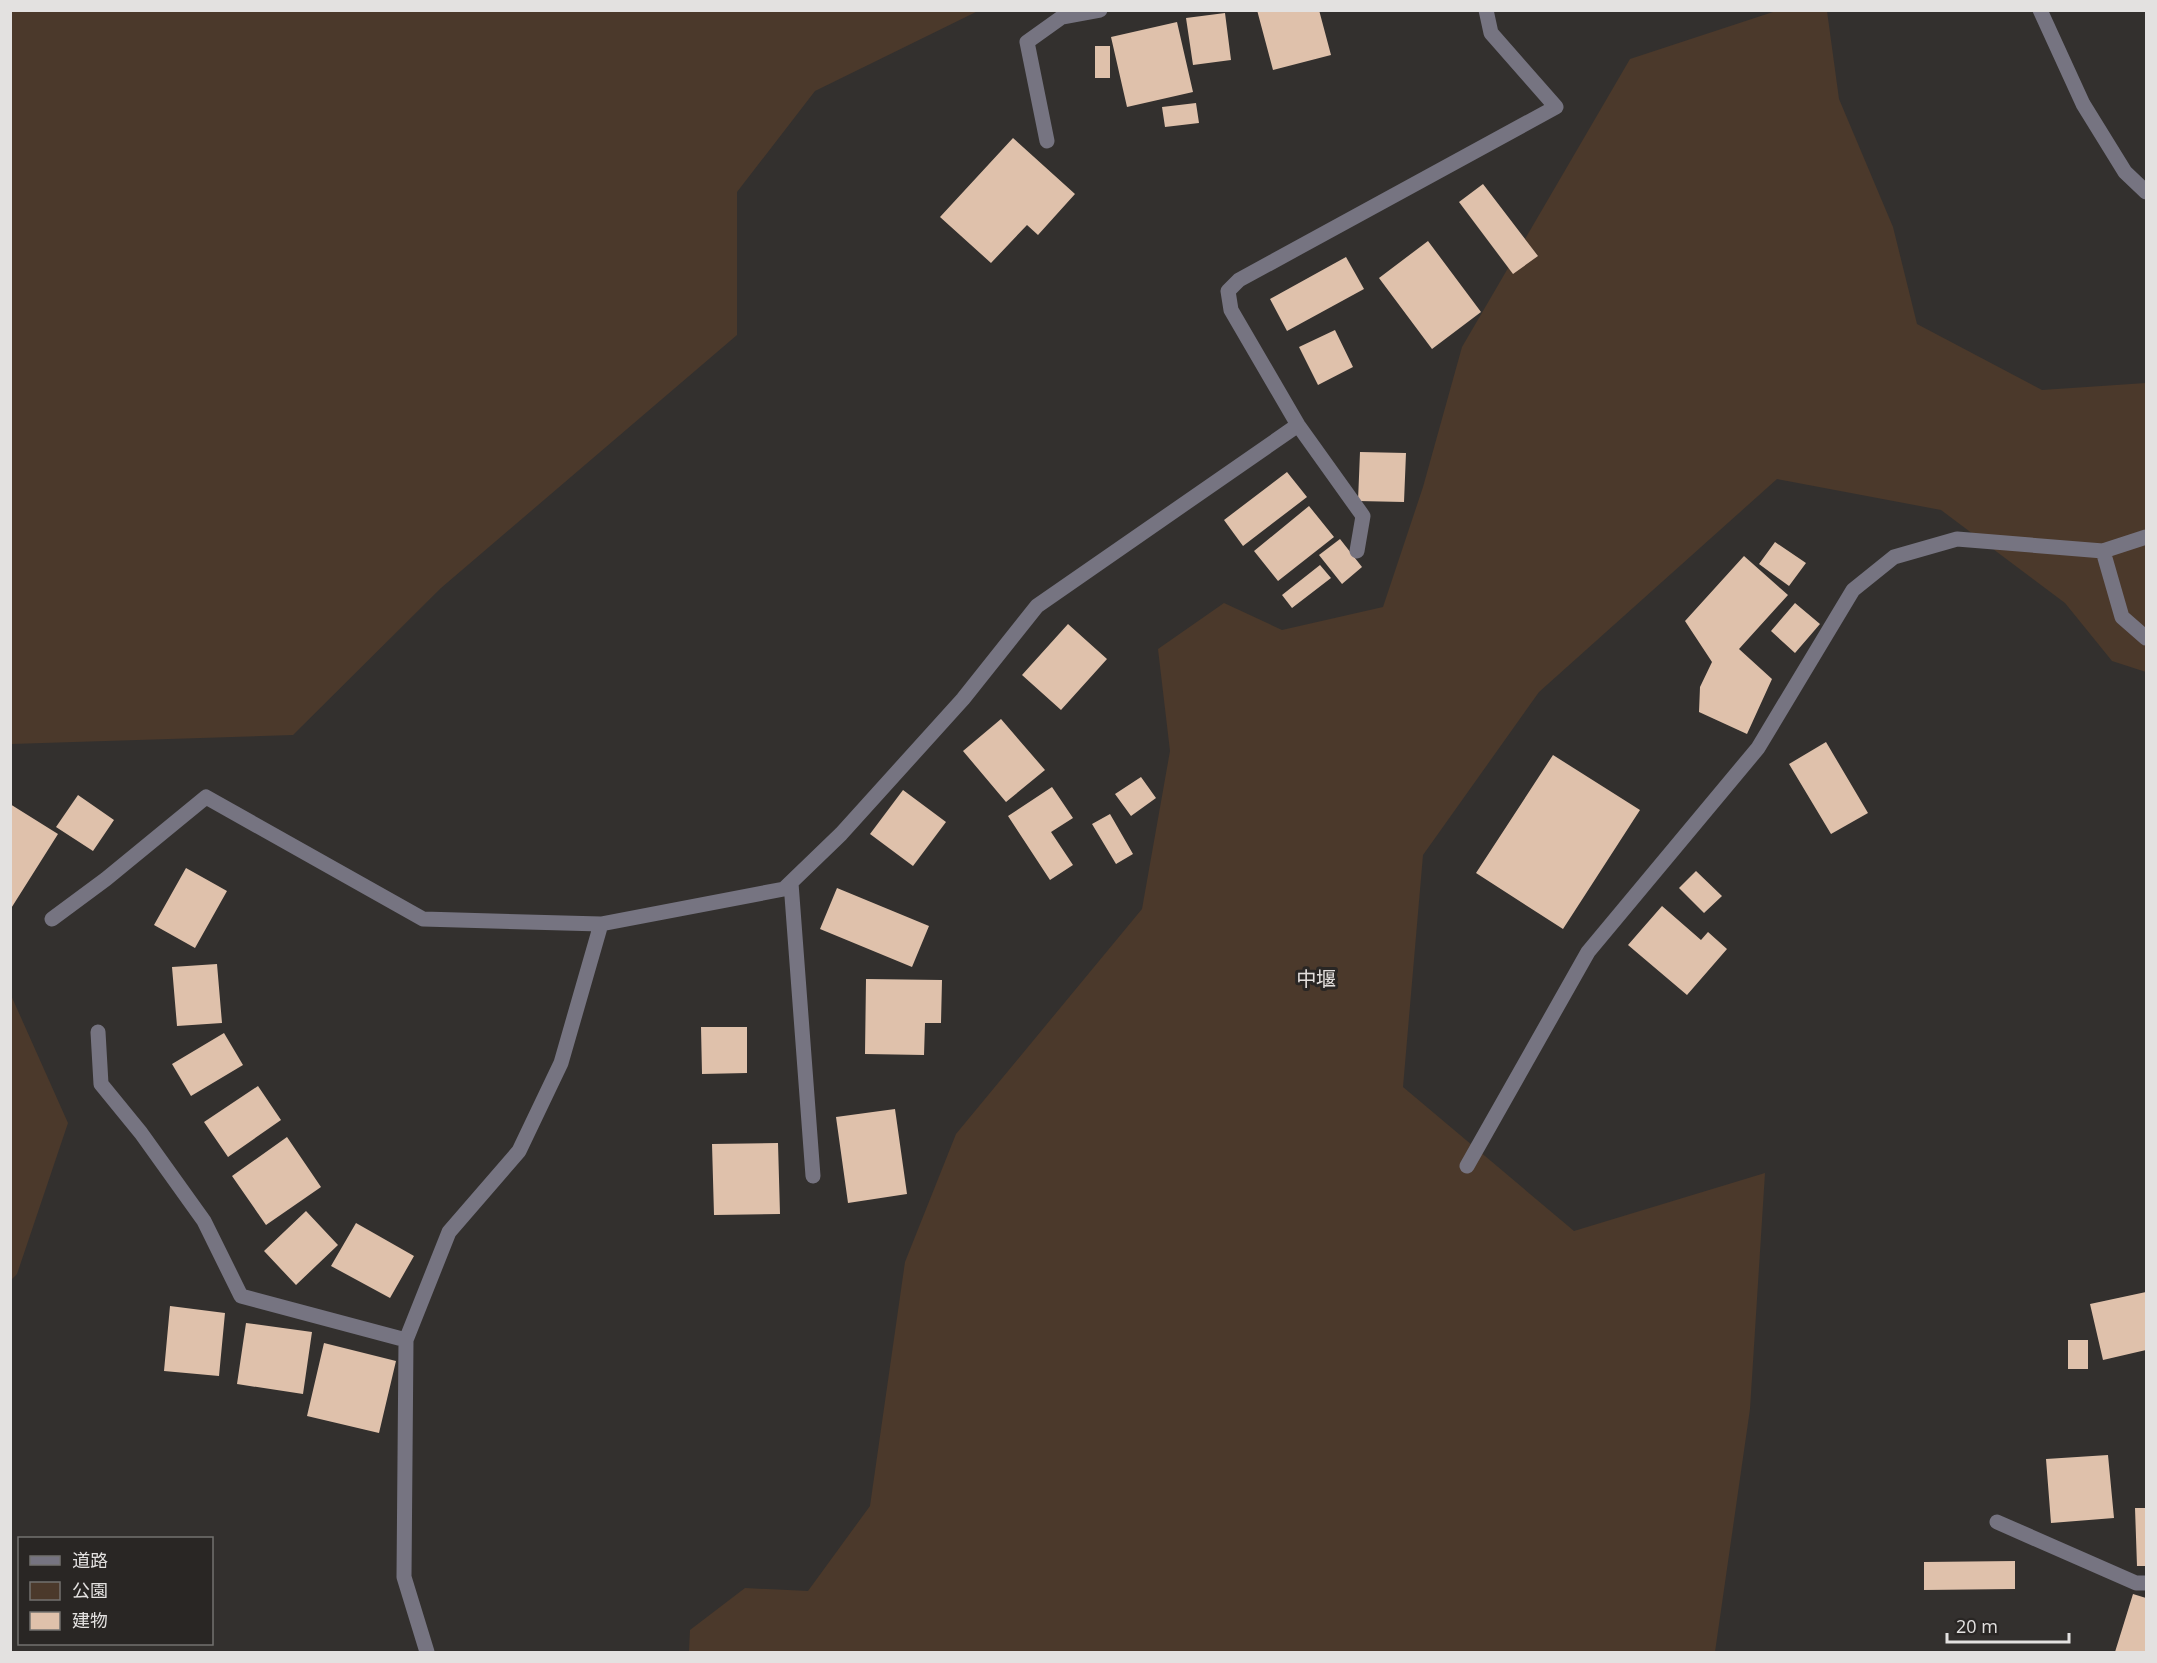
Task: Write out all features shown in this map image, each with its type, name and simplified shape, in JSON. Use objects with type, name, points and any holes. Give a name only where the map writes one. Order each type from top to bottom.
[{"type":"street","points":[[1047,141],[1027,42],[1062,17],[1100,10]]},
{"type":"street","points":[[1357,551],[1363,516],[1298,425],[1231,310],[1228,291],[1239,280],[1556,107],[1491,33],[1486,10]]},
{"type":"street","points":[[2040,10],[2083,104],[2126,172],[2146,192]]},
{"type":"street","points":[[52,919],[106,879],[206,797],[423,919],[601,924],[784,889],[841,834],[955,707],[1037,606],[1298,425]]},
{"type":"street","points":[[1467,1166],[1588,952],[1758,748],[1853,590],[1894,557],[1957,538],[2103,551],[2146,537]]},
{"type":"street","points":[[2103,551],[2122,617],[2146,638]]},
{"type":"street","points":[[791,883],[813,1176]]},
{"type":"street","points":[[427,1653],[404,1577],[406,1340],[449,1232],[519,1151],[561,1063],[601,924]]},
{"type":"street","points":[[98,1032],[101,1084],[141,1133],[204,1221],[241,1296],[406,1340]]},
{"type":"street","points":[[1997,1522],[2136,1584],[2146,1583]]},
{"type":"green space","points":[[10,11],[978,11],[815,91],[737,192],[737,335],[441,588],[293,735],[11,744]]},
{"type":"green space","points":[[1776,11],[1827,11],[1839,99],[1893,227],[1917,324],[2042,390],[2146,383],[2146,672],[2112,661],[2065,603],[1941,510],[1777,479],[1539,692],[1423,855],[1403,1087],[1574,1231],[1765,1173],[1750,1409],[1715,1652],[689,1652],[690,1630],[745,1588],[808,1591],[870,1506],[905,1262],[956,1134],[1142,909],[1170,751],[1158,649],[1224,603],[1282,630],[1383,607],[1423,487],[1462,347],[1630,59]]},
{"type":"green space","points":[[10,993],[68,1123],[17,1274],[11,1280]]},
{"type":"building","points":[[1257,10],[1319,10],[1331,55],[1273,70]]},
{"type":"building","points":[[1225,13],[1231,60],[1193,65],[1186,18]]},
{"type":"building","points":[[1177,22],[1193,92],[1127,107],[1111,37]]},
{"type":"building","points":[[1095,46],[1110,46],[1110,78],[1095,78]]},
{"type":"building","points":[[1196,103],[1199,123],[1165,127],[1162,107]]},
{"type":"building","points":[[1013,138],[1075,194],[1038,235],[1027,225],[991,263],[940,217]]},
{"type":"building","points":[[1483,184],[1538,256],[1513,274],[1459,202]]},
{"type":"building","points":[[1428,241],[1481,312],[1432,349],[1379,278]]},
{"type":"building","points":[[1346,257],[1364,289],[1287,331],[1270,299]]},
{"type":"building","points":[[1335,330],[1353,367],[1318,385],[1299,347]]},
{"type":"building","points":[[1360,452],[1406,453],[1404,502],[1358,501]]},
{"type":"building","points":[[1287,472],[1307,497],[1243,546],[1224,520]]},
{"type":"building","points":[[1309,506],[1334,537],[1278,581],[1254,551]]},
{"type":"building","points":[[1340,539],[1362,567],[1342,584],[1319,555]]},
{"type":"building","points":[[1775,542],[1806,563],[1789,586],[1759,564]]},
{"type":"building","points":[[1744,556],[1788,595],[1739,649],[1772,679],[1747,734],[1699,712],[1700,687],[1712,662],[1685,621]]},
{"type":"building","points":[[1320,565],[1331,578],[1292,608],[1282,595]]},
{"type":"building","points":[[1795,603],[1820,624],[1795,653],[1771,631]]},
{"type":"building","points":[[1068,624],[1107,659],[1061,710],[1022,675]]},
{"type":"building","points":[[1001,719],[1045,770],[1006,802],[963,751]]},
{"type":"building","points":[[1826,742],[1868,813],[1831,834],[1789,764]]},
{"type":"building","points":[[1553,755],[1640,810],[1563,929],[1476,873]]},
{"type":"building","points":[[1141,777],[1156,798],[1131,816],[1115,794]]},
{"type":"building","points":[[1052,787],[1073,818],[1051,832],[1073,865],[1050,880],[1008,816]]},
{"type":"building","points":[[903,790],[946,822],[913,866],[870,834]]},
{"type":"building","points":[[78,795],[114,820],[93,851],[56,827]]},
{"type":"building","points":[[10,804],[58,834],[10,910]]},
{"type":"building","points":[[1110,814],[1133,854],[1116,864],[1092,824]]},
{"type":"building","points":[[186,868],[227,891],[195,948],[154,925]]},
{"type":"building","points":[[1696,871],[1722,896],[1704,913],[1679,888]]},
{"type":"building","points":[[837,888],[929,926],[912,967],[820,929]]},
{"type":"building","points":[[1662,906],[1701,940],[1708,932],[1727,949],[1687,995],[1628,945]]},
{"type":"building","points":[[217,964],[222,1023],[177,1026],[172,967]]},
{"type":"building","points":[[866,979],[942,980],[941,1023],[925,1023],[924,1055],[865,1054]]},
{"type":"building","points":[[701,1027],[747,1027],[747,1073],[702,1074]]},
{"type":"building","points":[[224,1033],[243,1065],[191,1096],[172,1064]]},
{"type":"building","points":[[258,1086],[281,1120],[228,1157],[204,1122]]},
{"type":"building","points":[[895,1109],[907,1194],[848,1203],[836,1117]]},
{"type":"building","points":[[287,1137],[321,1187],[266,1225],[232,1176]]},
{"type":"building","points":[[778,1143],[780,1214],[714,1215],[712,1144]]},
{"type":"building","points":[[306,1211],[338,1245],[296,1285],[264,1251]]},
{"type":"building","points":[[356,1223],[414,1256],[390,1298],[331,1266]]},
{"type":"building","points":[[2146,1292],[2146,1350],[2103,1360],[2090,1304]]},
{"type":"building","points":[[170,1306],[225,1313],[219,1376],[164,1371]]},
{"type":"building","points":[[246,1323],[312,1332],[303,1394],[237,1384]]},
{"type":"building","points":[[2068,1340],[2088,1340],[2088,1369],[2068,1369]]},
{"type":"building","points":[[324,1343],[396,1361],[379,1433],[307,1416]]},
{"type":"building","points":[[2108,1455],[2114,1518],[2051,1523],[2046,1459]]},
{"type":"building","points":[[2135,1508],[2146,1508],[2146,1566],[2137,1566]]},
{"type":"building","points":[[2015,1561],[2015,1589],[1924,1590],[1924,1562]]},
{"type":"building","points":[[2133,1594],[2146,1598],[2146,1652],[2115,1652]]},
{"type":"district","name":"中堰","points":[[1316,978]]}]
